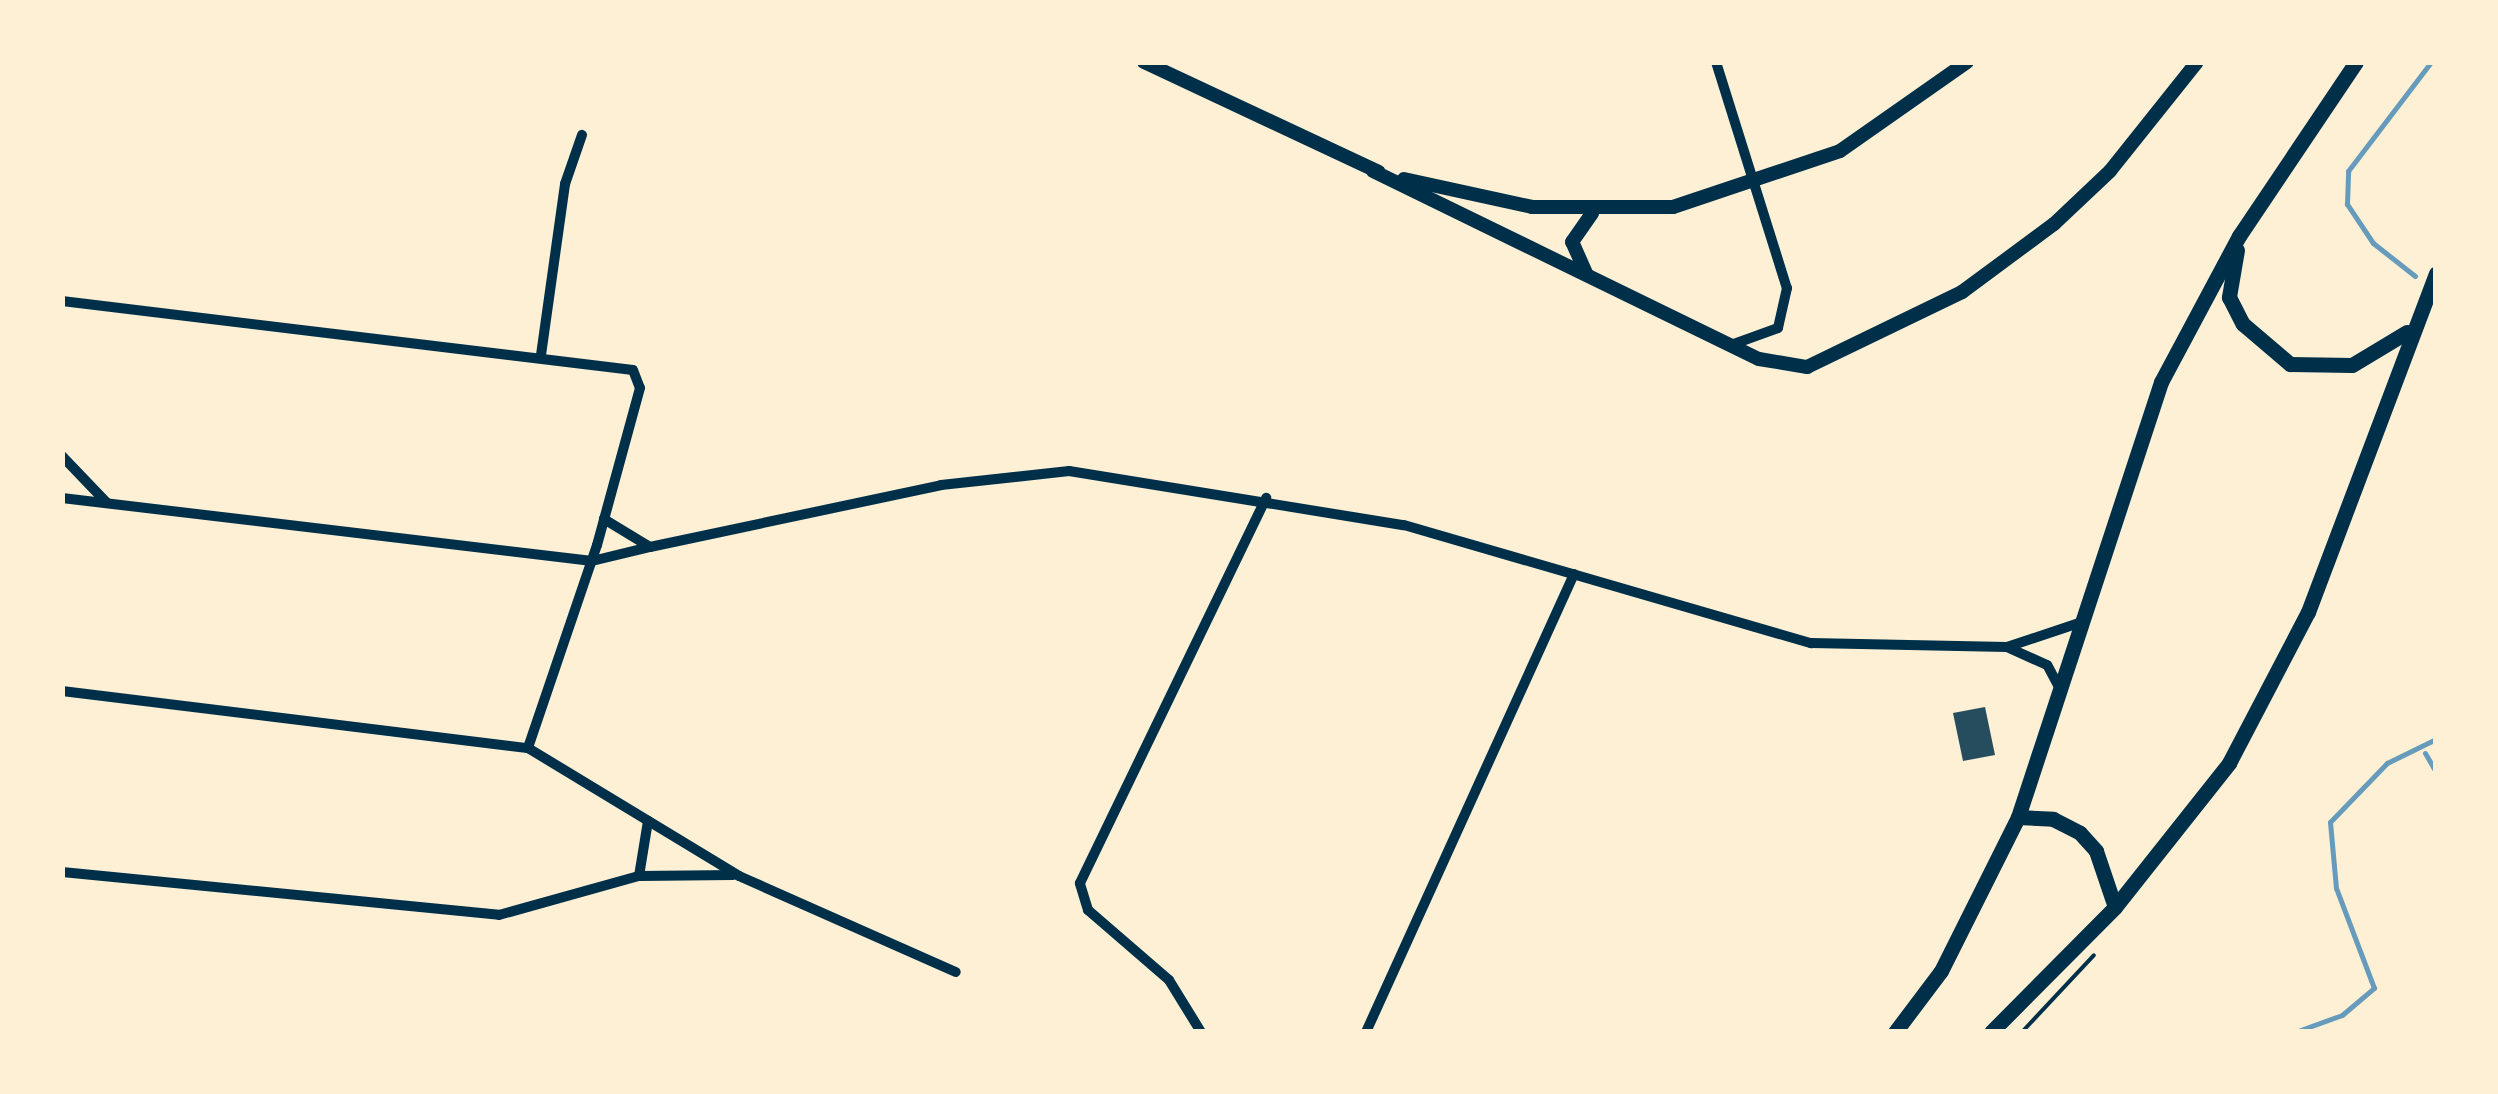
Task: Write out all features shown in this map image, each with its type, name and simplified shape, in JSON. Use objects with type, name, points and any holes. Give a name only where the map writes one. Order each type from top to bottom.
[{"type":"main road","points":[[1895,1032],[1951,954],[2018,817],[2162,382],[2239,236],[2356,62]]},
{"type":"main road","points":[[2239,236],[2229,297],[2243,324],[2290,364],[2352,364],[2408,331]]},
{"type":"main road","points":[[1991,1032],[2115,907],[2229,763],[2308,612],[2408,331],[2436,273]]},
{"type":"main road","points":[[2018,817],[2054,818],[2080,833],[2096,851],[2115,907]]},
{"type":"street","points":[[1144,62],[1730,345],[1807,367],[1962,292],[2110,171],[2197,62]]},
{"type":"street","points":[[1716,62],[1787,288],[1785,314],[1771,334],[1730,345]]},
{"type":"street","points":[[1373,171],[1498,204],[1593,212],[1673,207],[1753,185],[1840,151],[1968,62]]},
{"type":"street","points":[[541,355],[564,184],[582,135]]},
{"type":"street","points":[[1589,276],[1572,242],[1593,212]]},
{"type":"street","points":[[64,303],[541,355],[622,366],[639,379],[592,561],[528,748]]},
{"type":"street","points":[[62,456],[108,503]]},
{"type":"street","points":[[62,498],[592,561],[1024,472],[1266,498],[1574,574],[1811,643],[2007,646],[2083,621]]},
{"type":"street","points":[[1200,1032],[1170,980],[1088,910],[1080,883],[1266,498]]},
{"type":"street","points":[[604,519],[650,547]]},
{"type":"street","points":[[1366,1032],[1574,574]]},
{"type":"street","points":[[2007,646],[2047,666],[2060,690]]},
{"type":"street","points":[[62,692],[528,748],[739,876],[956,972]]},
{"type":"street","points":[[639,876],[648,821]]},
{"type":"street","points":[[62,872],[499,915],[537,912],[639,876],[739,876]]},
{"type":"building","points":[[1985,707],[1995,755],[1963,761],[1953,713]]},
{"type":"waterway","points":[[2415,276],[2373,243],[2347,204],[2348,171],[2431,62]]},
{"type":"waterway","points":[[2295,1032],[2342,1015],[2374,988],[2336,888],[2330,822],[2387,763],[2436,739]]},
{"type":"waterway","points":[[2425,753],[2436,772]]}]
